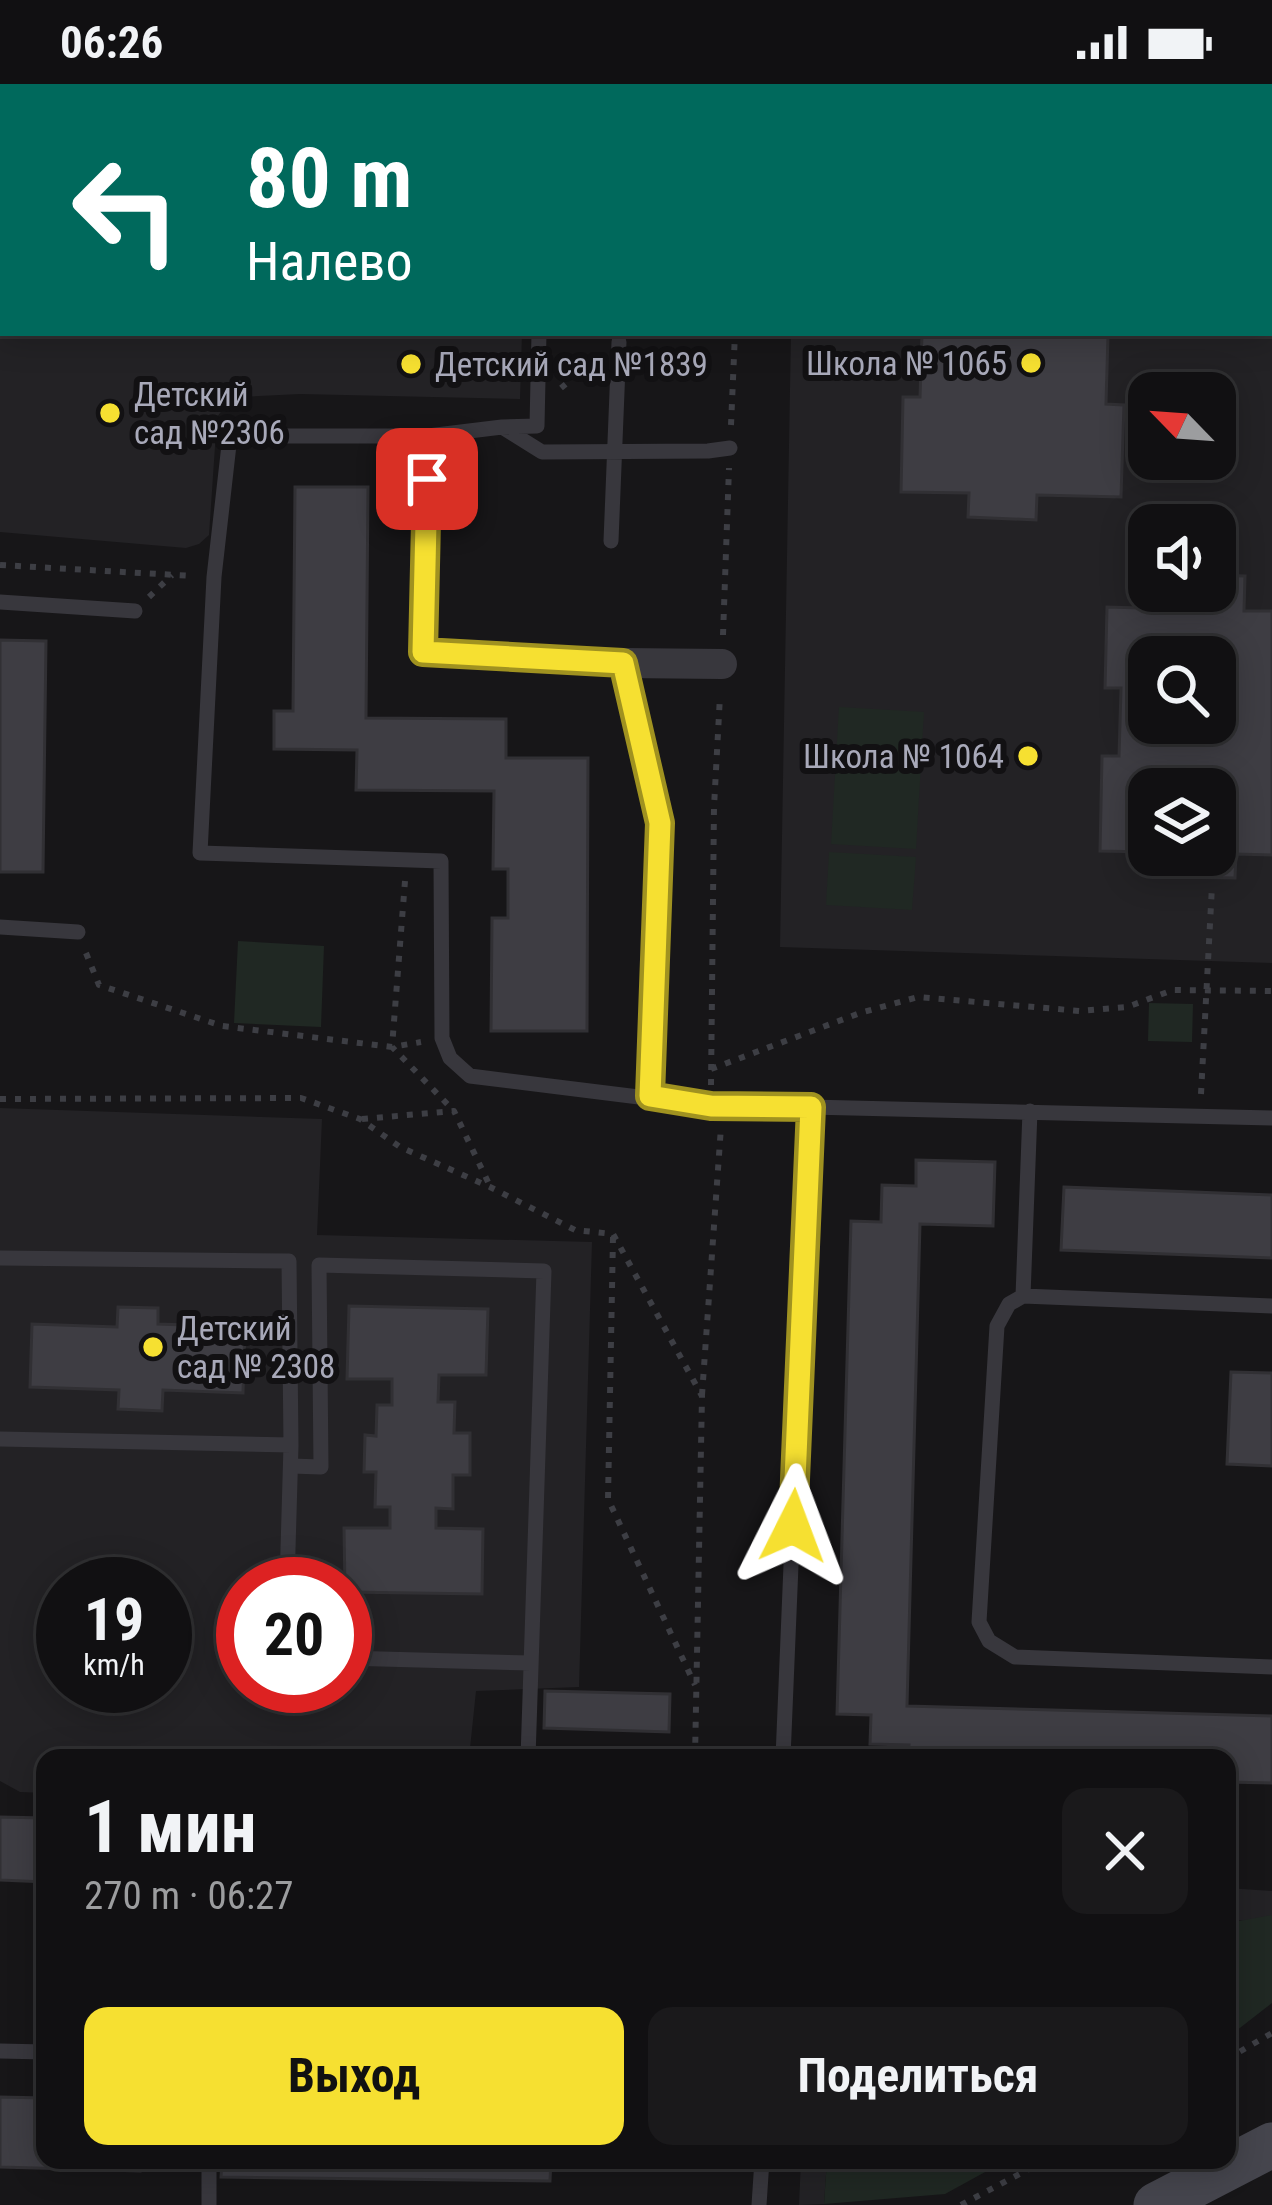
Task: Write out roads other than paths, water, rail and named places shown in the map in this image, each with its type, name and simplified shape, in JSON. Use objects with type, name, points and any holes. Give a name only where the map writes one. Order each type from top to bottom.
[{"type":"street","points":[[623,663],[722,664]]},
{"type":"street","points":[[1236,2164],[1272,2145]]},
{"type":"street","points":[[1156,2205],[1226,2169]]},
{"type":"lane","points":[[538,336],[538,426],[428,436],[230,436],[214,577],[200,853],[441,861],[442,1038],[450,1058],[470,1076],[717,1106],[1272,1118]]},
{"type":"lane","points":[[611,542],[619,342]]},
{"type":"lane","points":[[502,427],[542,452],[730,448]]},
{"type":"lane","points":[[428,436],[423,652],[623,663],[660,823],[650,1096]]},
{"type":"lane","points":[[0,602],[135,610]]},
{"type":"lane","points":[[0,927],[78,932]]},
{"type":"lane","points":[[783,1749],[811,1107]]},
{"type":"lane","points":[[1023,1296],[1030,1112]]},
{"type":"lane","points":[[0,1258],[289,1261],[288,1557]]},
{"type":"lane","points":[[291,1466],[321,1467],[319,1265],[544,1271],[528,1749]]},
{"type":"lane","points":[[1272,1306],[1023,1296],[1009,1304],[997,1326],[979,1622],[989,1641],[1015,1657],[1272,1667]]},
{"type":"lane","points":[[0,1438],[291,1445]]},
{"type":"lane","points":[[372,1659],[531,1663]]},
{"type":"lane","points":[[0,2051],[36,2052]]},
{"type":"lane","points":[[209,2169],[209,2205]]},
{"type":"lane","points":[[759,2205],[761,2169]]},
{"type":"place","name":"Школа № 1065","points":[[1031,363]]},
{"type":"place","name":"Детский сад №1839","points":[[411,364]]},
{"type":"place","name":"Детский сад №2306","points":[[110,413]]},
{"type":"place","name":"Школа № 1064","points":[[1028,756]]},
{"type":"place","name":"Детский сад № 2308","points":[[153,1347]]}]
